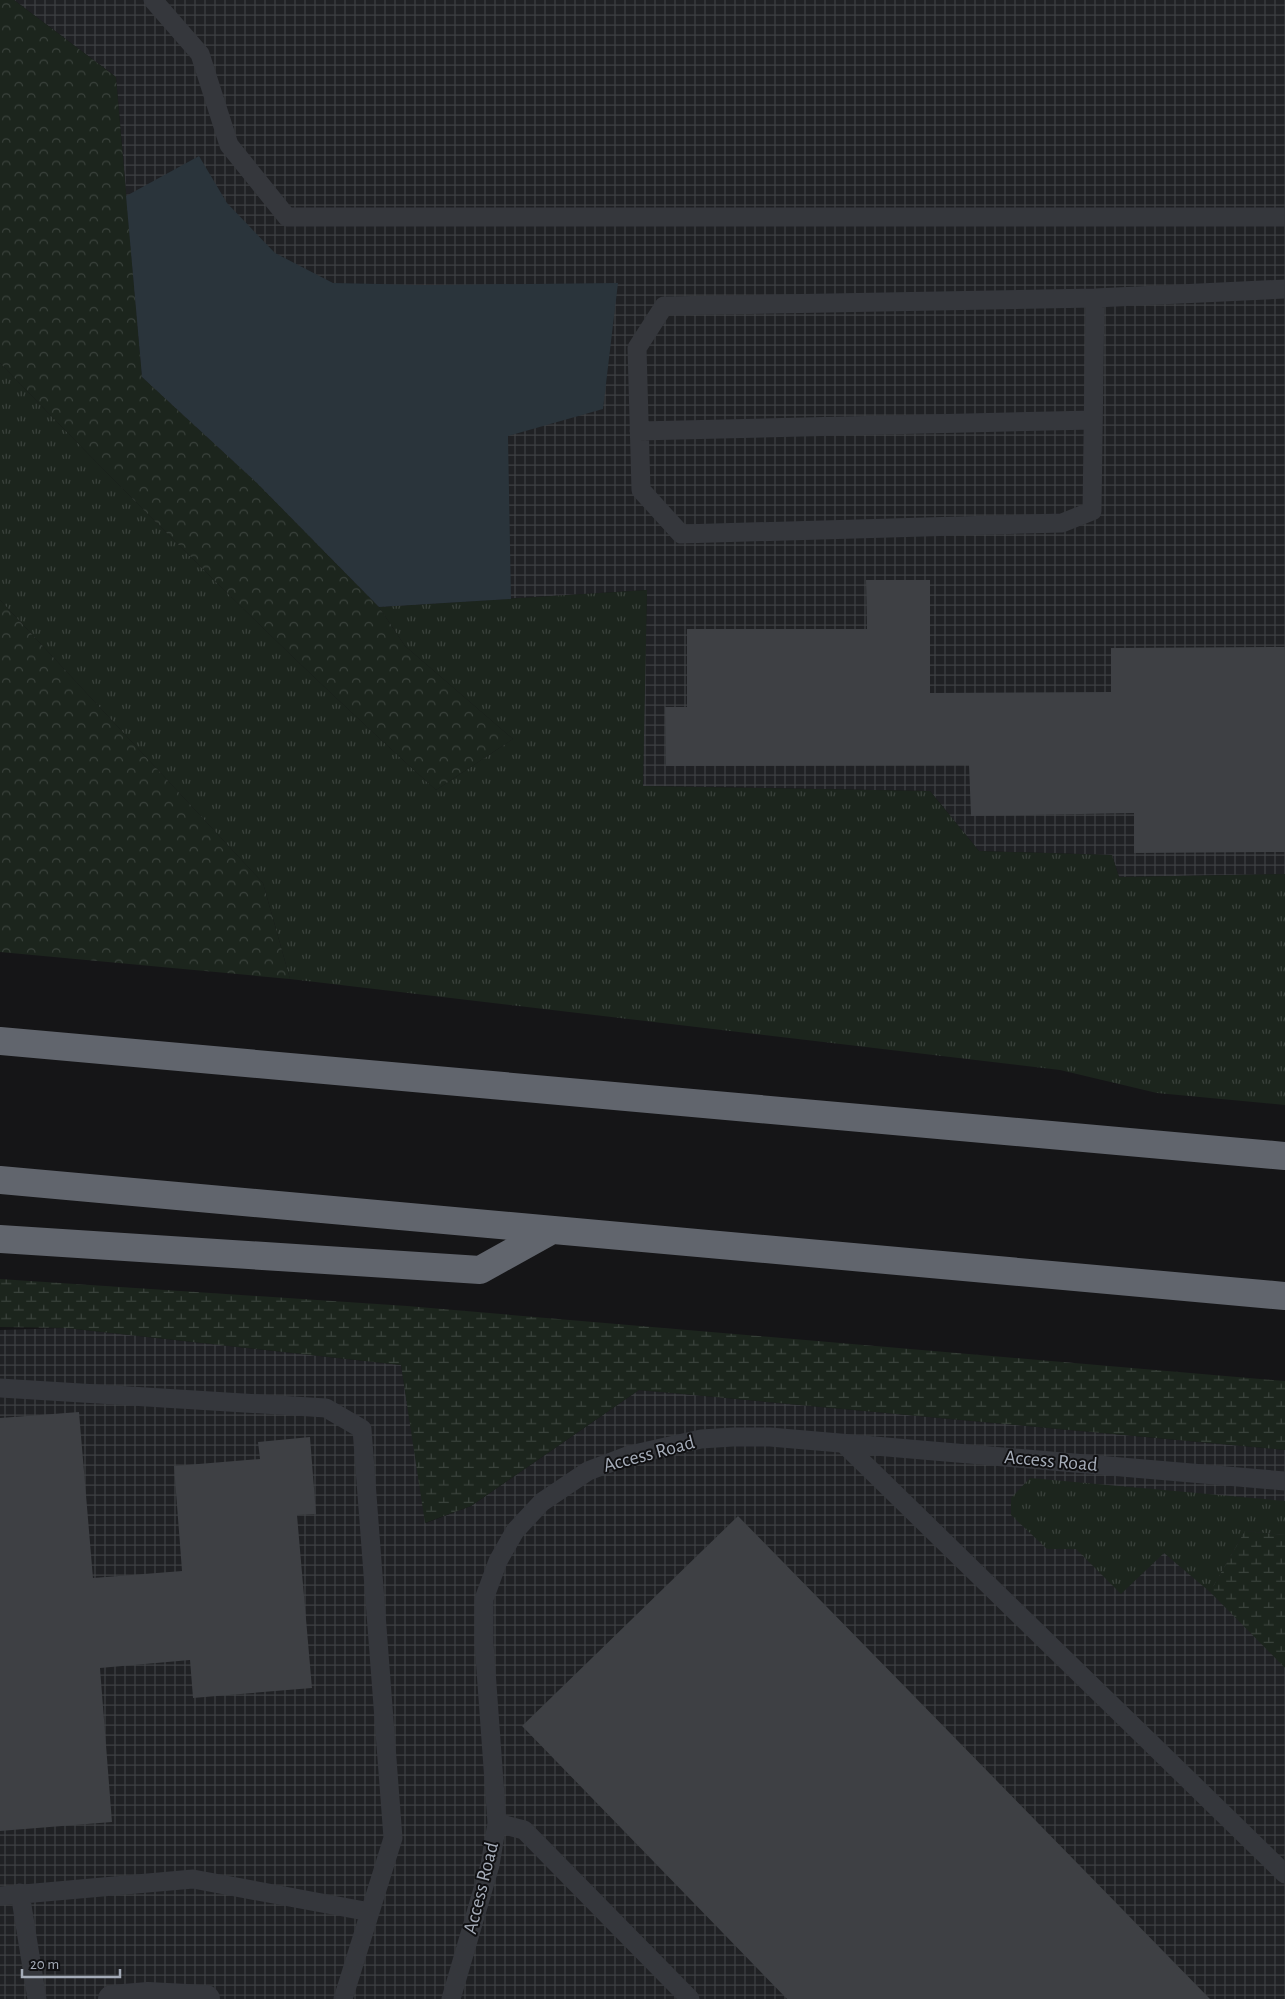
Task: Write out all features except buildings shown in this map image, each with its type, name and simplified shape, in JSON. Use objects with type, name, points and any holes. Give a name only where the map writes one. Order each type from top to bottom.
[{"type":"highway","points":[[0,1041],[1285,1156]]},
{"type":"highway","points":[[0,1180],[1285,1296]]},
{"type":"highway","points":[[0,1239],[480,1270],[552,1230]]},
{"type":"street","points":[[112,1999],[148,1996],[206,1999]]},
{"type":"lane","points":[[154,0],[200,54],[229,145],[288,217],[1285,217]]},
{"type":"lane","points":[[1095,298],[1092,511],[1062,523],[681,534],[641,490],[637,348],[664,306],[1095,298],[1285,289]]},
{"type":"lane","points":[[639,431],[1093,420]]},
{"type":"lane","points":[[0,1388],[326,1408],[362,1429],[393,1838],[343,1999]]},
{"type":"lane","name":"Access Road","points":[[451,1999],[490,1865],[496,1823],[484,1643],[484,1599],[498,1561],[520,1526],[542,1502],[588,1471],[630,1455],[701,1439],[770,1437],[1285,1481]]},
{"type":"lane","points":[[844,1444],[1285,1874]]},
{"type":"lane","points":[[496,1823],[524,1830],[690,1999]]},
{"type":"lane","points":[[0,1896],[192,1879],[370,1912]]},
{"type":"lane","points":[[20,1893],[37,1999]]},
{"type":"shaded area","points":[[14,0],[1285,0],[1285,874],[1119,877],[1112,855],[979,851],[930,791],[642,786],[647,590],[379,607],[142,377],[116,77]]},
{"type":"shaded area","points":[[199,156],[227,203],[275,253],[333,283],[424,285],[618,283],[603,409],[508,436],[511,599],[379,607],[257,483],[142,377],[126,196]]},
{"type":"shaded area","points":[[66,1328],[401,1365],[426,1523],[471,1506],[639,1390],[1285,1450],[1285,1999],[0,1999],[0,1330]]},
{"type":"green space","points":[[0,0],[14,0],[116,77],[142,377],[257,483],[379,607],[405,646],[513,739],[436,790],[269,634],[106,472],[0,363]]},
{"type":"green space","points":[[0,363],[106,472],[269,634],[436,790],[513,739],[405,646],[379,607],[647,590],[643,786],[930,791],[979,851],[1112,855],[1119,877],[1285,874],[1285,1105],[1157,1093],[1060,1070],[290,979],[263,883],[0,600]]},
{"type":"green space","points":[[0,600],[263,883],[290,979],[0,952]]},
{"type":"green space","points":[[0,1279],[407,1306],[1285,1381],[1285,1450],[639,1390],[471,1506],[425,1523],[401,1365],[66,1328],[0,1327]]},
{"type":"green space","points":[[1030,1478],[1285,1501],[1285,1535],[1245,1531],[1210,1592],[1164,1553],[1121,1594],[1076,1549],[1047,1549],[1011,1515],[1011,1498]]},
{"type":"green space","points":[[1245,1531],[1285,1535],[1285,1668],[1210,1592]]}]
